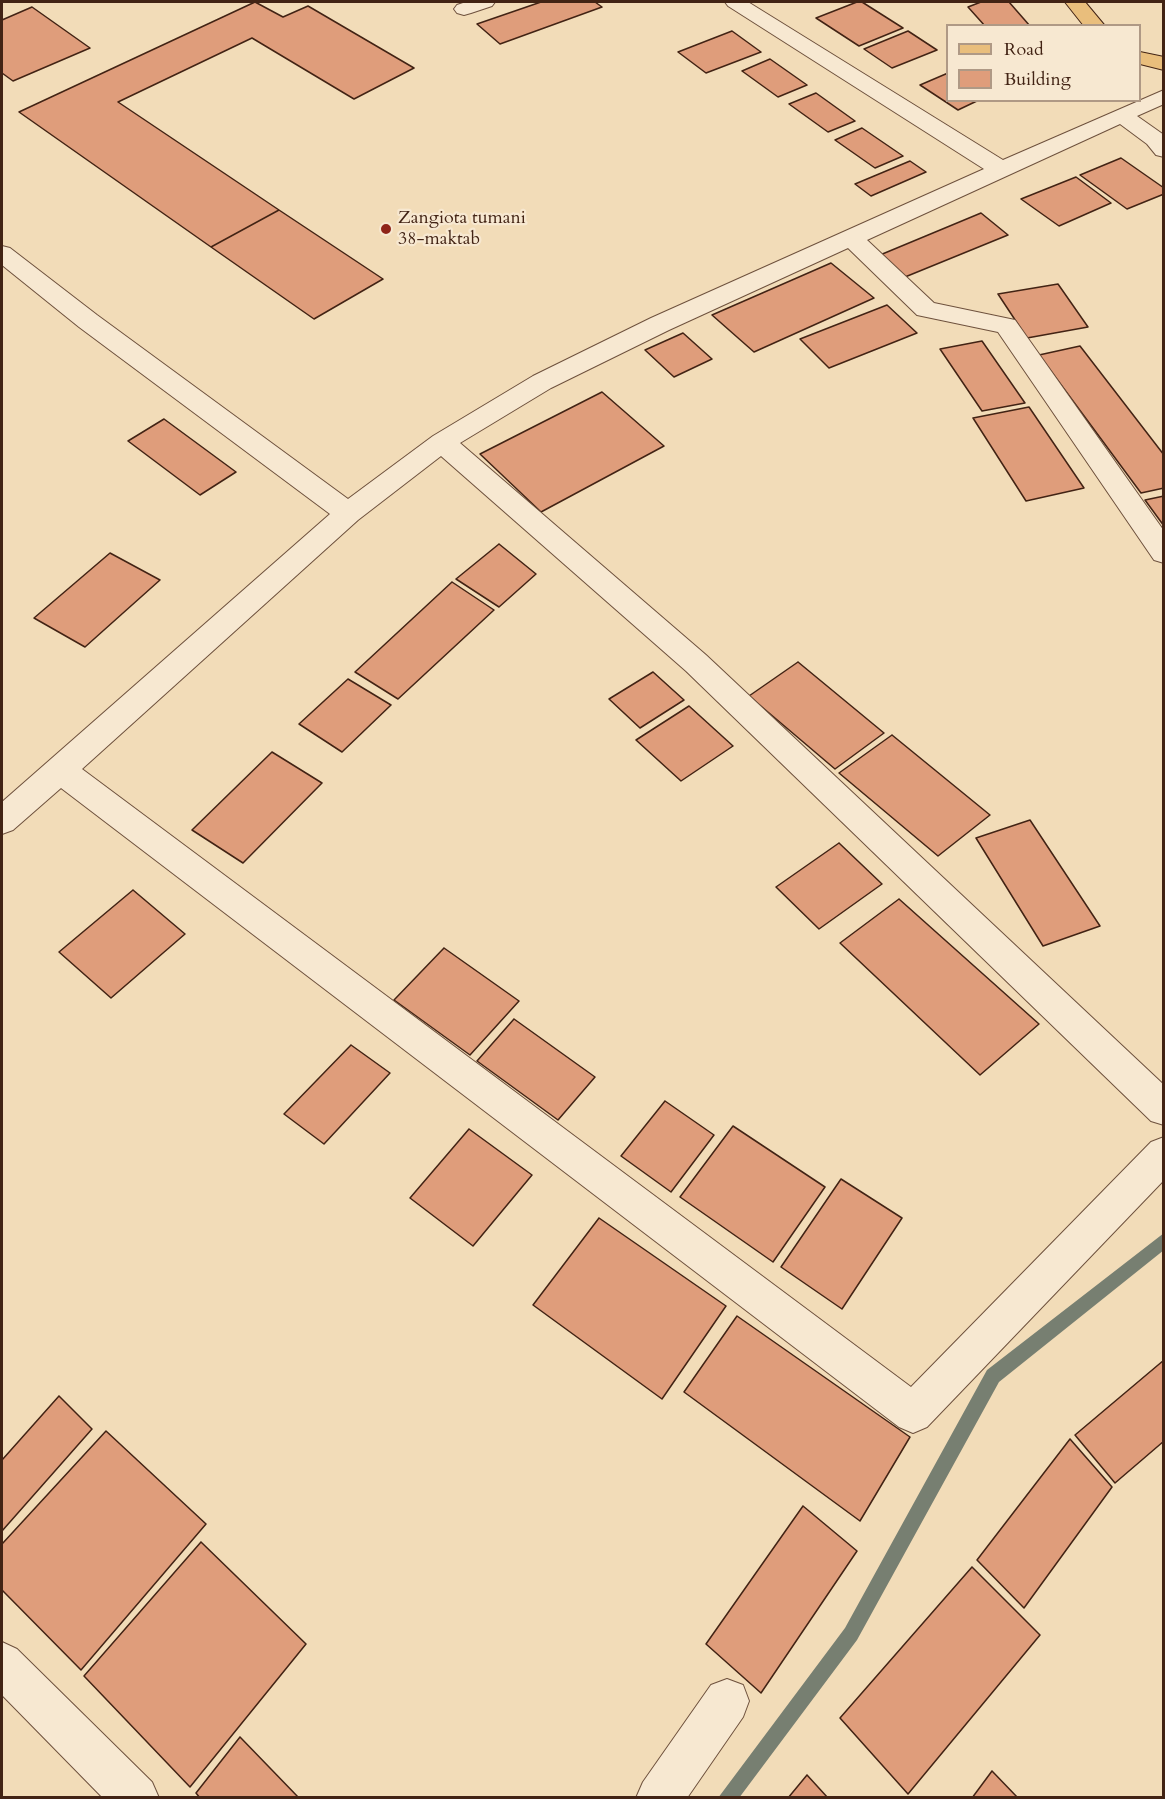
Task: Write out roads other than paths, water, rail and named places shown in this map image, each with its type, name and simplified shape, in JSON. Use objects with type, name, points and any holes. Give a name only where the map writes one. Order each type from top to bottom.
[{"type":"main road","points":[[1075,2],[1093,24]]},
{"type":"main road","points":[[1141,58],[1164,64]]},
{"type":"street","points":[[464,9],[485,2]]},
{"type":"street","points":[[735,2],[1002,170]]},
{"type":"street","points":[[2,821],[348,513],[442,442],[542,381],[660,324],[1002,170],[1124,108],[1164,96]]},
{"type":"street","points":[[1124,108],[1164,150]]},
{"type":"street","points":[[851,238],[926,309],[1006,326],[1164,553]]},
{"type":"street","points":[[2,253],[88,321],[348,513]]},
{"type":"street","points":[[442,442],[696,663],[1164,1109]]},
{"type":"street","points":[[59,769],[913,1413],[1164,1154]]},
{"type":"street","points":[[2,1664],[136,1797]]},
{"type":"street","points":[[659,1797],[727,1701]]},
{"type":"waterway","points":[[727,1798],[851,1634],[993,1376],[1164,1240]]},
{"type":"place","name":"Zangiota tumani 38-maktab","points":[[386,229]]}]
